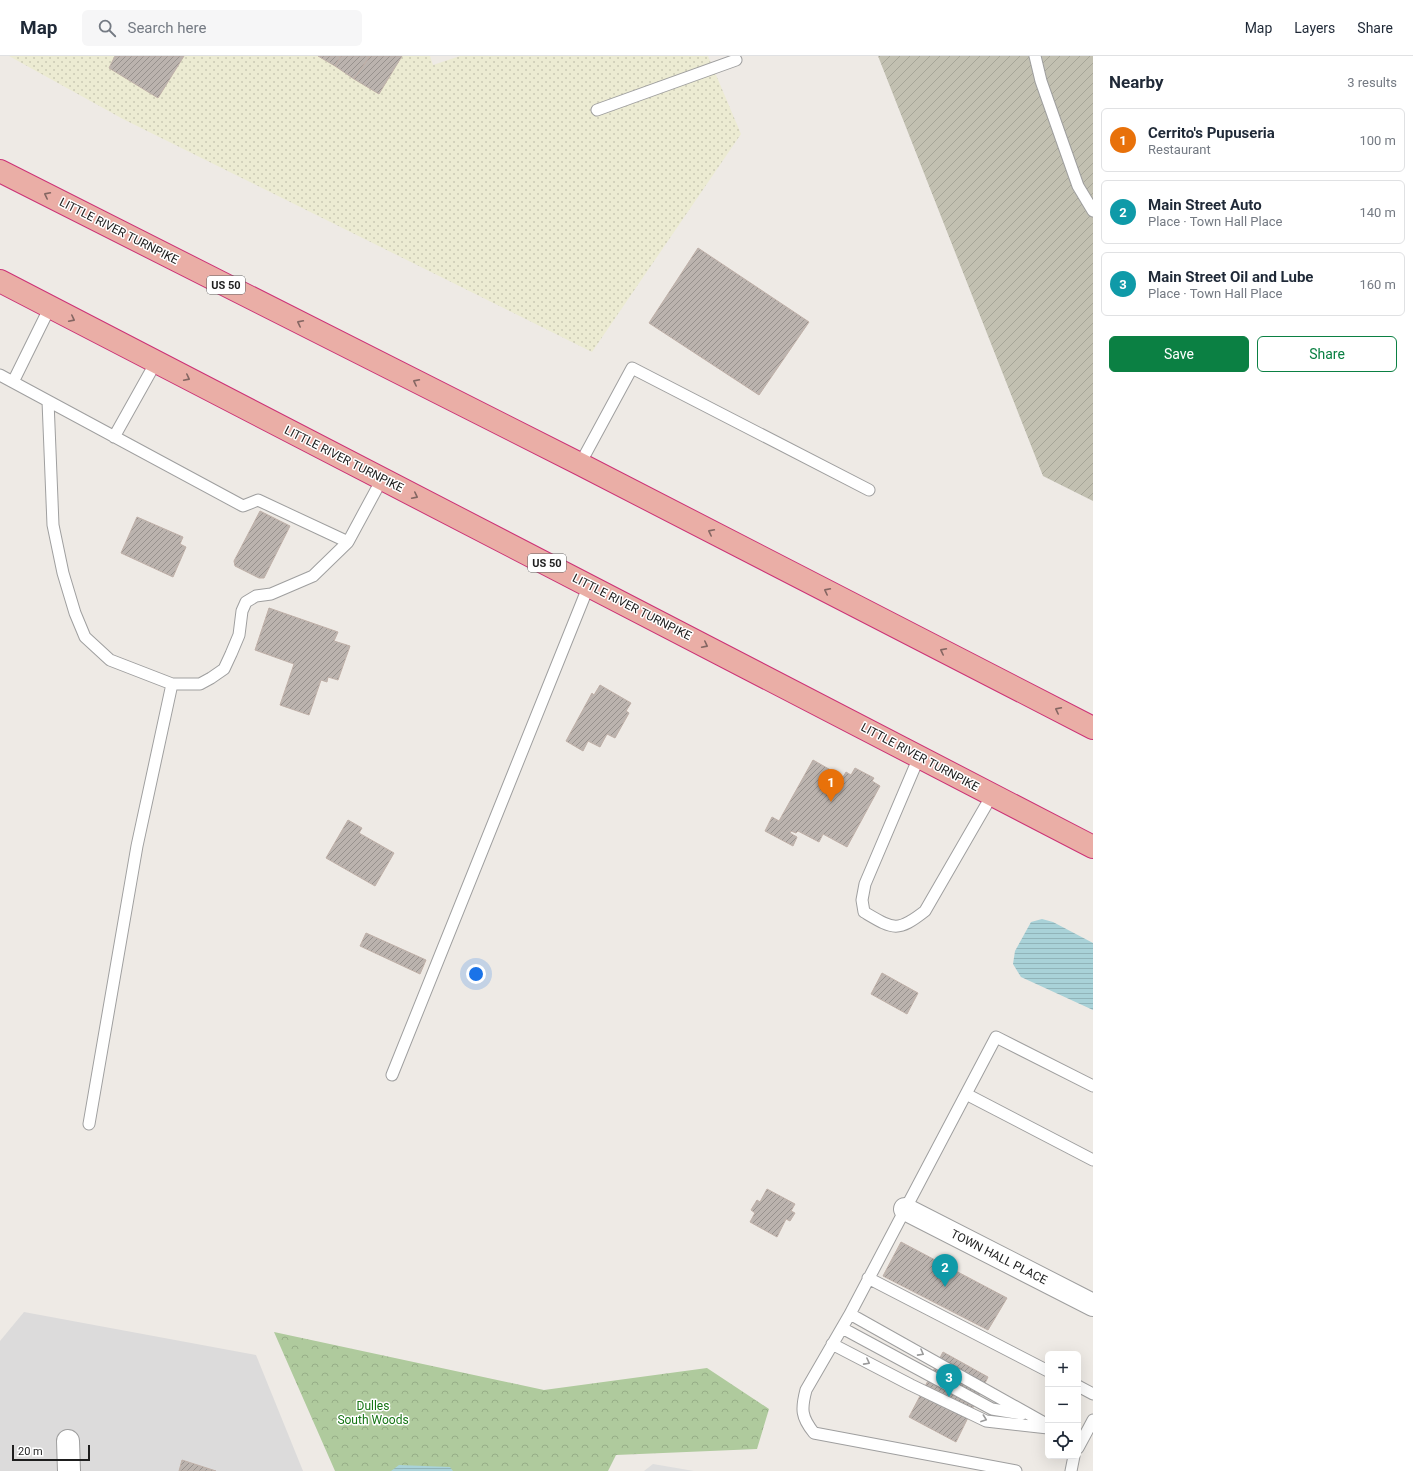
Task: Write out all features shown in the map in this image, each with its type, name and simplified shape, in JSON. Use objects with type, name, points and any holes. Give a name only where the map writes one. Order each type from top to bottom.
[{"type":"highway","name":"LITTLE RIVER TURNPIKE","points":[[0,171],[580,464],[1093,728]]},
{"type":"highway","name":"LITTLE RIVER TURNPIKE","points":[[0,281],[1093,847]]},
{"type":"street","name":"TOWN HALL PLACE","points":[[905,1209],[1093,1305]]},
{"type":"street","points":[[68,1441],[69,1471]]},
{"type":"lane","points":[[1035,56],[1041,81],[1078,186],[1093,211]]},
{"type":"lane","points":[[597,110],[736,60]]},
{"type":"lane","points":[[13,382],[50,308]]},
{"type":"lane","points":[[114,437],[156,362]]},
{"type":"lane","points":[[580,464],[632,368],[868,490]]},
{"type":"lane","points":[[0,375],[243,506],[258,500],[348,542]]},
{"type":"lane","points":[[48,401],[53,525],[63,573],[75,613],[85,637],[110,660],[172,684],[200,684],[224,669],[238,635],[242,611],[246,602],[256,596],[271,594],[313,576],[348,542],[382,479]]},
{"type":"lane","points":[[392,1075],[589,585]]},
{"type":"lane","points":[[89,1124],[137,846],[172,684]]},
{"type":"lane","points":[[920,757],[865,884],[862,900],[864,912],[885,925],[895,928],[911,922],[925,911],[992,795]]},
{"type":"lane","points":[[1016,1471],[814,1433],[805,1422],[803,1401],[806,1390],[850,1314],[996,1037],[1093,1086]]},
{"type":"lane","points":[[966,1094],[1093,1160]]},
{"type":"lane","points":[[868,1278],[1045,1369]]},
{"type":"lane","points":[[850,1314],[1045,1423]]},
{"type":"lane","points":[[842,1328],[992,1409],[1031,1416]]},
{"type":"lane","points":[[832,1344],[911,1385],[986,1421],[1045,1428]]},
{"type":"lane","points":[[1080,1387],[1093,1394]]},
{"type":"lane","points":[[1081,1441],[1093,1420]]},
{"type":"lane","points":[[1070,1471],[1073,1459]]},
{"type":"shaded area","points":[[878,56],[1093,56],[1093,501],[1043,476]]},
{"type":"shaded area","points":[[24,1312],[256,1355],[303,1471],[0,1471],[0,1341]]},
{"type":"shaded area","points":[[653,1464],[694,1471],[644,1471]]},
{"type":"green space","points":[[9,56],[430,56],[433,65],[460,56],[708,56],[741,134],[592,352],[123,119]]},
{"type":"green space","name":"Dulles South Woods","points":[[274,1332],[544,1390],[707,1368],[769,1409],[757,1449],[616,1455],[608,1471],[335,1471]]},
{"type":"water","points":[[1042,919],[1053,922],[1093,943],[1093,1010],[1021,977],[1013,964],[1015,951],[1031,922]]},
{"type":"water","points":[[399,1465],[450,1467],[453,1471],[391,1471]]},
{"type":"building","points":[[115,56],[184,56],[158,98],[109,68]]},
{"type":"building","points":[[318,56],[341,56],[335,66]]},
{"type":"building","points":[[341,56],[370,56],[354,79],[335,66]]},
{"type":"building","points":[[370,56],[402,56],[379,94],[354,79]]},
{"type":"building","points":[[698,248],[809,322],[759,395],[649,323]]},
{"type":"building","points":[[260,511],[290,526],[264,578],[259,578],[235,566],[234,561]]},
{"type":"building","points":[[137,517],[183,537],[180,544],[186,547],[173,577],[121,553]]},
{"type":"building","points":[[269,608],[338,632],[334,641],[350,646],[338,680],[328,677],[327,682],[321,680],[309,715],[280,705],[294,664],[255,650]]},
{"type":"building","points":[[600,685],[631,703],[626,711],[629,713],[615,738],[607,734],[600,747],[588,741],[583,751],[566,741],[592,693],[594,695]]},
{"type":"building","points":[[813,760],[843,777],[846,772],[851,775],[855,768],[874,778],[872,781],[880,786],[847,847],[823,834],[819,842],[798,831],[796,833],[791,831],[790,833],[797,837],[793,846],[765,831],[772,817],[779,821]]},
{"type":"building","points":[[348,820],[362,828],[359,833],[394,853],[375,886],[326,858]]},
{"type":"building","points":[[366,933],[426,960],[420,974],[360,946]]},
{"type":"building","points":[[882,973],[918,993],[907,1014],[871,994]]},
{"type":"building","points":[[767,1189],[795,1204],[791,1211],[795,1213],[790,1221],[786,1219],[777,1237],[750,1222],[755,1213],[751,1210],[757,1200],[760,1202]]},
{"type":"building","points":[[901,1242],[1007,1298],[988,1330],[883,1276]]},
{"type":"building","points":[[943,1352],[988,1377],[956,1442],[909,1417]]},
{"type":"building","points":[[182,1460],[216,1471],[179,1471]]},
{"type":"place","name":"Cerrito's Pupuseria","points":[[831,802]]},
{"type":"place","name":"Main Street Auto","points":[[945,1287]]},
{"type":"place","name":"Main Street Oil and Lube","points":[[949,1397]]}]
